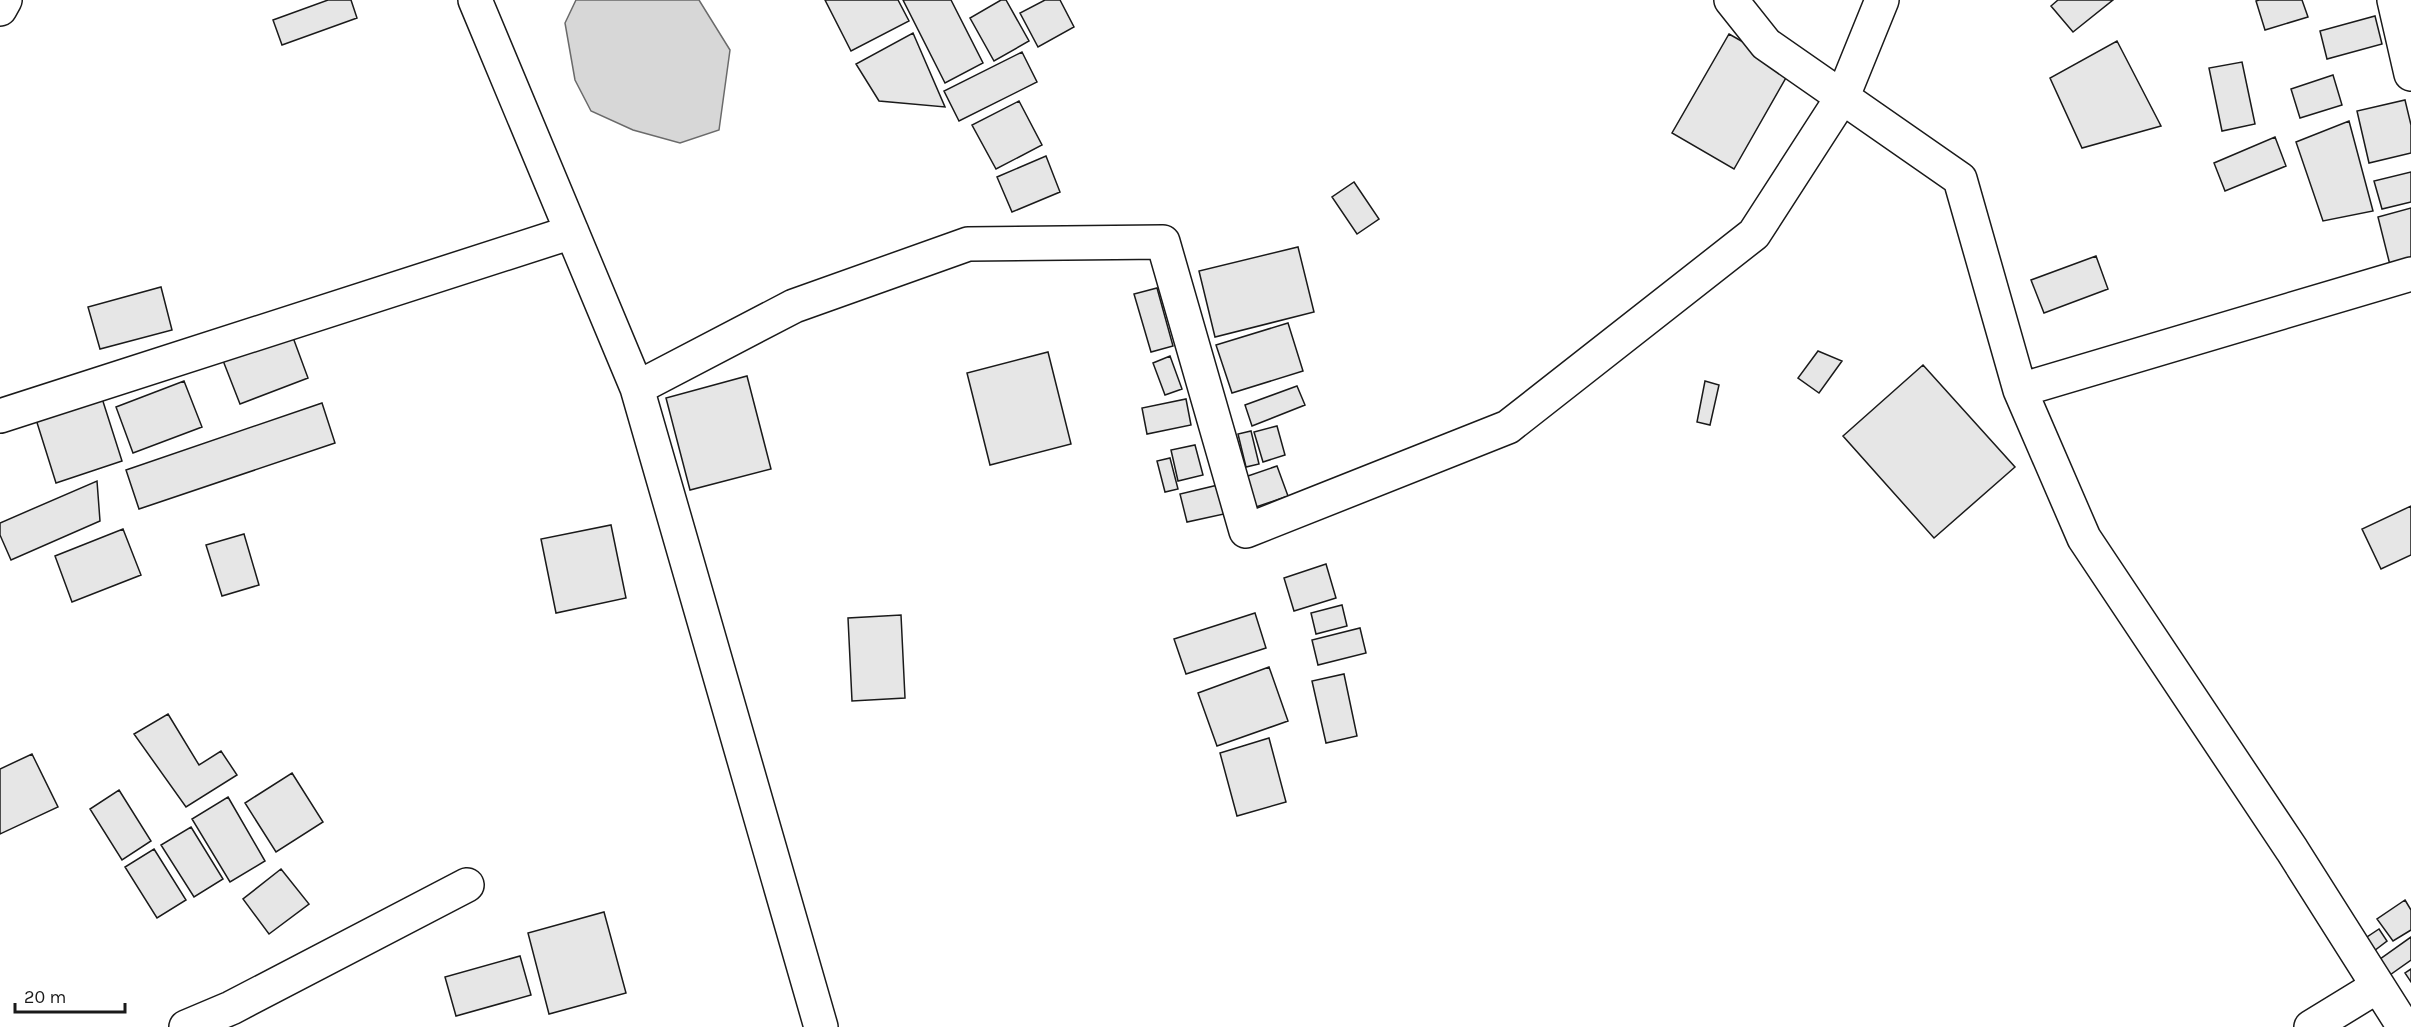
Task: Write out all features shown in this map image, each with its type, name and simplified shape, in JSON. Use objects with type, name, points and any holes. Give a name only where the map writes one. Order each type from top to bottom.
[{"type":"street","points":[[0,9],[5,0]]},
{"type":"street","points":[[475,0],[637,388],[821,1027]]},
{"type":"street","points":[[1731,0],[1766,44],[1960,179],[2020,390],[2084,538],[2292,850],[2404,1027]]},
{"type":"street","points":[[637,388],[794,306],[968,244],[1163,242],[1246,531],[1508,427],[1754,234],[1843,96],[1882,0]]},
{"type":"street","points":[[2394,0],[2411,74]]},
{"type":"street","points":[[0,416],[572,232]]},
{"type":"street","points":[[2020,390],[2411,274]]},
{"type":"street","points":[[186,1027],[231,1008],[467,885]]},
{"type":"street","points":[[2311,1027],[2378,986]]},
{"type":"shaded area","points":[[576,0],[699,0],[730,50],[719,130],[680,143],[633,130],[591,111],[575,80],[565,23]]},
{"type":"building","points":[[328,0],[351,0],[357,18],[282,45],[273,20]]},
{"type":"building","points":[[825,0],[898,0],[909,21],[851,51]]},
{"type":"building","points":[[903,0],[951,0],[983,63],[945,83]]},
{"type":"building","points":[[1001,0],[1006,0],[1029,41],[994,61],[970,18]]},
{"type":"building","points":[[1045,0],[1060,0],[1074,27],[1038,47],[1020,13]]},
{"type":"building","points":[[2058,0],[2113,0],[2073,32],[2051,6]]},
{"type":"building","points":[[2302,0],[2308,17],[2265,30],[2256,1]]},
{"type":"building","points":[[2375,16],[2382,44],[2327,59],[2320,31]]},
{"type":"building","points":[[913,33],[945,107],[879,101],[856,64]]},
{"type":"building","points":[[1729,34],[1791,69],[1734,169],[1672,133]]},
{"type":"building","points":[[2117,41],[2161,126],[2082,148],[2050,78]]},
{"type":"building","points":[[1022,52],[1037,82],[959,121],[944,91]]},
{"type":"building","points":[[2242,62],[2255,124],[2222,131],[2209,68]]},
{"type":"building","points":[[2333,75],[2342,105],[2300,118],[2291,89]]},
{"type":"building","points":[[2405,100],[2411,125],[2411,153],[2369,163],[2357,111]]},
{"type":"building","points":[[1019,101],[1042,145],[996,169],[972,125]]},
{"type":"building","points":[[2349,121],[2373,211],[2323,221],[2296,142]]},
{"type":"building","points":[[2275,137],[2286,166],[2225,191],[2214,163]]},
{"type":"building","points":[[1046,156],[1060,192],[1012,212],[997,177]]},
{"type":"building","points":[[2411,172],[2411,202],[2382,209],[2374,181]]},
{"type":"building","points":[[1354,182],[1379,219],[1357,234],[1332,197]]},
{"type":"building","points":[[2411,208],[2411,259],[2390,265],[2378,217]]},
{"type":"building","points":[[1298,247],[1314,312],[1215,337],[1199,271]]},
{"type":"building","points":[[2096,256],[2108,289],[2044,313],[2031,280]]},
{"type":"building","points":[[161,287],[172,330],[100,349],[88,307]]},
{"type":"building","points":[[1157,288],[1173,346],[1151,352],[1134,294]]},
{"type":"building","points":[[1288,323],[1303,371],[1232,393],[1216,345]]},
{"type":"building","points":[[291,332],[308,378],[240,404],[222,358]]},
{"type":"building","points":[[1818,351],[1842,361],[1819,393],[1798,378]]},
{"type":"building","points":[[1048,352],[1071,444],[990,465],[967,373]]},
{"type":"building","points":[[1170,356],[1182,389],[1165,395],[1153,363]]},
{"type":"building","points":[[1923,365],[2015,467],[1934,538],[1843,436]]},
{"type":"building","points":[[747,376],[771,469],[690,490],[666,398]]},
{"type":"building","points":[[184,381],[202,427],[133,453],[116,407]]},
{"type":"building","points":[[1705,381],[1719,385],[1710,425],[1697,422]]},
{"type":"building","points":[[1297,386],[1305,405],[1252,426],[1245,405]]},
{"type":"building","points":[[100,392],[122,461],[56,483],[34,413]]},
{"type":"building","points":[[1186,399],[1191,425],[1147,434],[1142,408]]},
{"type":"building","points":[[322,403],[335,443],[139,509],[126,470]]},
{"type":"building","points":[[1277,426],[1285,455],[1263,462],[1254,432]]},
{"type":"building","points":[[1251,431],[1259,464],[1246,467],[1238,434]]},
{"type":"building","points":[[1195,445],[1203,475],[1178,481],[1171,450]]},
{"type":"building","points":[[1170,458],[1178,489],[1165,492],[1157,461]]},
{"type":"building","points":[[1277,466],[1288,496],[1256,507],[1245,477]]},
{"type":"building","points":[[97,481],[100,521],[11,560],[0,535],[0,523]]},
{"type":"building","points":[[1218,485],[1224,514],[1187,522],[1180,494]]},
{"type":"building","points":[[2411,506],[2411,555],[2381,569],[2362,529]]},
{"type":"building","points":[[611,525],[626,598],[556,613],[541,539]]},
{"type":"building","points":[[123,529],[141,575],[72,602],[55,556]]},
{"type":"building","points":[[244,534],[259,585],[222,596],[206,545]]},
{"type":"building","points":[[1326,564],[1336,598],[1294,611],[1284,578]]},
{"type":"building","points":[[1342,605],[1347,626],[1316,634],[1311,613]]},
{"type":"building","points":[[1255,613],[1266,648],[1186,674],[1174,639]]},
{"type":"building","points":[[901,615],[905,698],[852,701],[848,618]]},
{"type":"building","points":[[1360,628],[1366,653],[1318,665],[1312,640]]},
{"type":"building","points":[[1269,667],[1288,721],[1217,746],[1198,693]]},
{"type":"building","points":[[1344,674],[1357,736],[1326,743],[1312,681]]},
{"type":"building","points":[[168,714],[199,765],[221,751],[237,775],[186,807],[134,734]]},
{"type":"building","points":[[1269,738],[1286,802],[1237,816],[1220,753]]},
{"type":"building","points":[[32,754],[58,807],[0,834],[0,769]]},
{"type":"building","points":[[292,773],[323,822],[276,852],[245,803]]},
{"type":"building","points":[[119,790],[151,841],[122,860],[90,809]]},
{"type":"building","points":[[228,797],[265,861],[230,882],[192,819]]},
{"type":"building","points":[[191,827],[223,879],[194,897],[161,845]]},
{"type":"building","points":[[154,849],[186,900],[157,918],[125,867]]},
{"type":"building","points":[[281,869],[309,904],[269,934],[243,899]]},
{"type":"building","points":[[2405,900],[2411,910],[2411,930],[2393,941],[2377,919]]},
{"type":"building","points":[[604,912],[626,993],[549,1014],[528,933]]},
{"type":"building","points":[[2379,929],[2387,941],[2370,954],[2361,941]]},
{"type":"building","points":[[2411,937],[2411,960],[2387,977],[2376,962]]},
{"type":"building","points":[[520,956],[531,995],[456,1016],[445,977]]},
{"type":"building","points":[[2411,969],[2411,982],[2405,973]]}]
